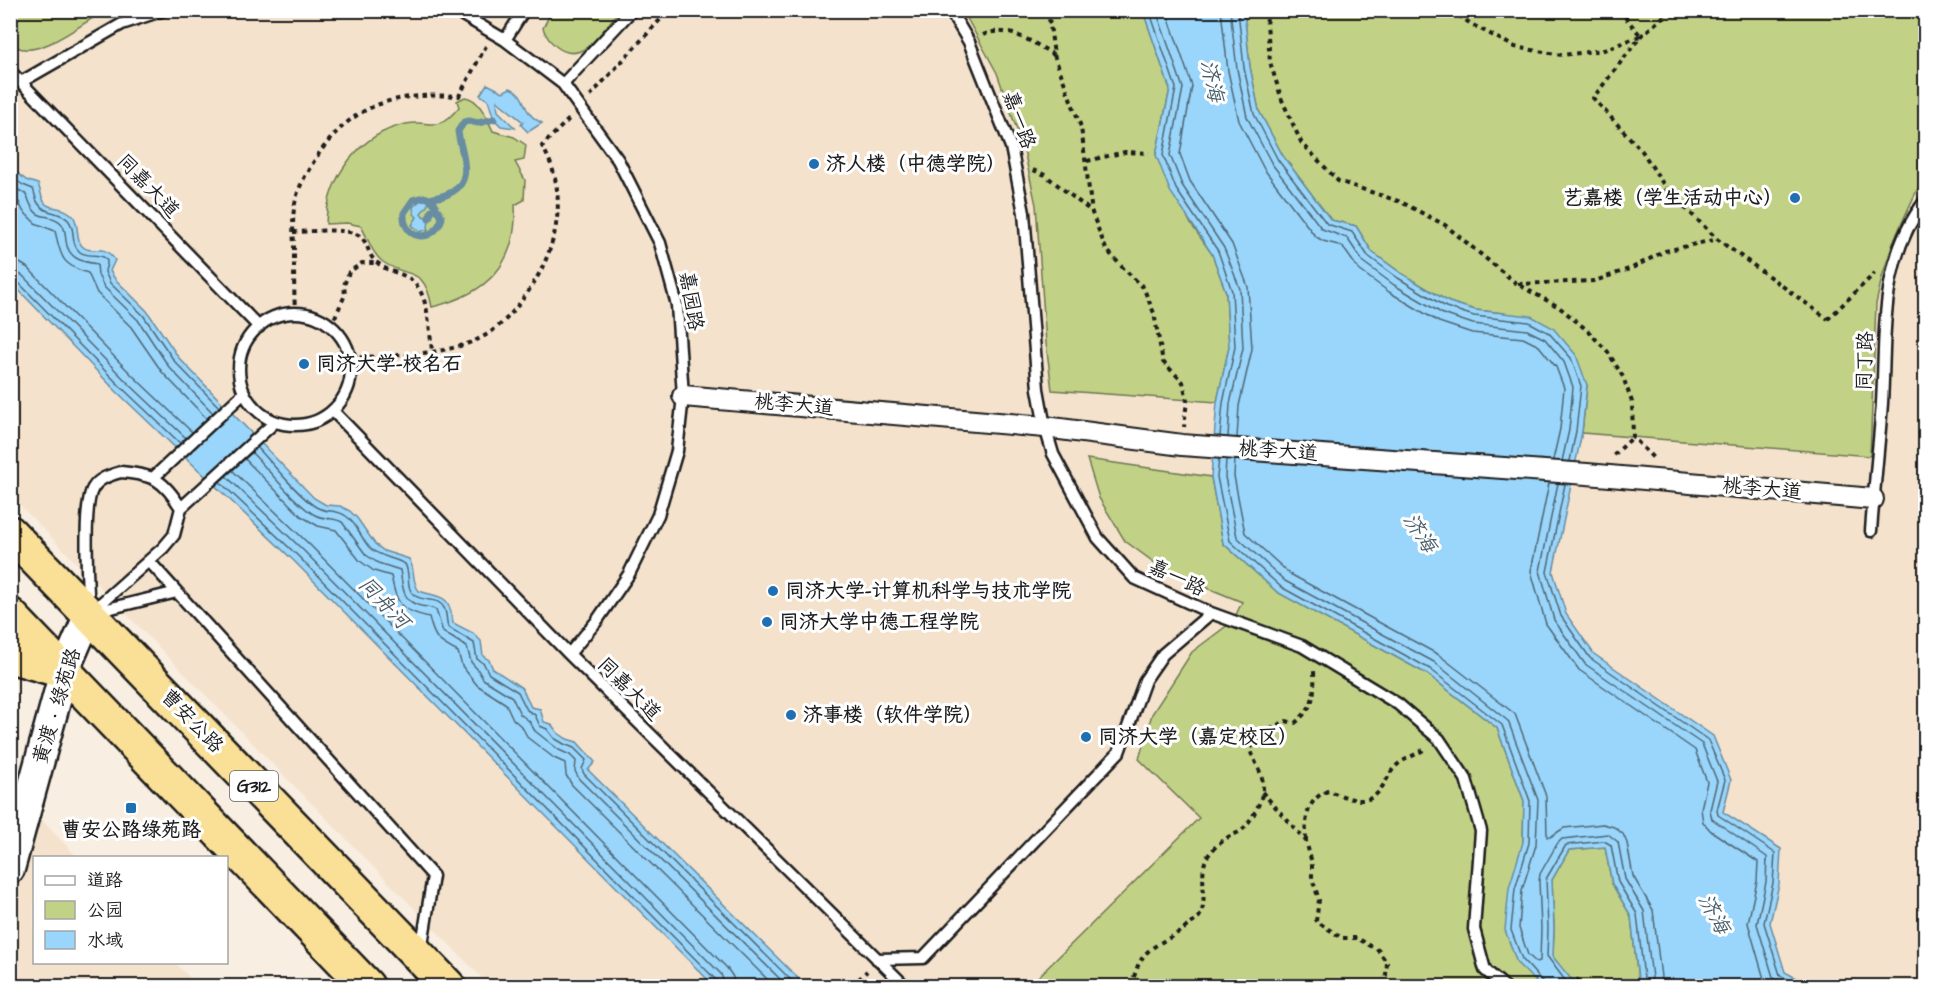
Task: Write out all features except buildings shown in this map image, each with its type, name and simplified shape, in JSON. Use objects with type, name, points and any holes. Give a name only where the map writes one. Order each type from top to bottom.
[{"type":"highway","name":"曹安公路","points":[[10,533],[448,987]]},
{"type":"highway","points":[[10,615],[367,987]]},
{"type":"highway","points":[[10,656],[64,672]]},
{"type":"street","name":"桃李大道","points":[[683,396],[1045,427],[1189,445],[1587,474],[1873,499]]},
{"type":"street","name":"黄渡 • 绿苑路","points":[[10,870],[64,672],[88,614]]},
{"type":"lane","points":[[21,82],[122,24],[164,10]]},
{"type":"lane","name":"嘉园路","points":[[454,10],[505,40],[563,84],[618,160],[660,243],[677,305],[683,396],[677,451],[658,514],[629,574],[596,622],[569,654]]},
{"type":"lane","points":[[505,40],[524,10]]},
{"type":"lane","points":[[563,84],[632,10]]},
{"type":"lane","name":"嘉一路","points":[[950,10],[969,42],[1011,147],[1024,213],[1038,389],[1045,427],[1053,454],[1098,538],[1134,578],[1211,613],[1302,646],[1398,704],[1439,738],[1466,778],[1481,831],[1474,929],[1485,970],[1504,987]]},
{"type":"lane","name":"同嘉大道","points":[[10,71],[259,327]]},
{"type":"lane","name":"同丁路","points":[[1871,531],[1882,404],[1886,300],[1898,249],[1926,200]]},
{"type":"lane","points":[[295,313],[314,317],[331,326],[344,340],[351,358],[351,378],[345,396],[333,411],[319,420],[304,424],[274,423],[251,404],[244,393],[240,375],[240,357],[248,340],[259,327],[276,317],[295,313]]},
{"type":"lane","points":[[153,477],[244,393]]},
{"type":"lane","name":"同嘉大道","points":[[333,411],[569,654],[905,987]]},
{"type":"lane","points":[[88,614],[163,548],[174,535],[181,508],[274,423]]},
{"type":"lane","points":[[88,614],[87,521],[92,488],[106,476],[121,472],[153,477],[169,488],[181,508]]},
{"type":"lane","points":[[149,561],[434,876],[420,958]]},
{"type":"lane","points":[[88,614],[177,592]]},
{"type":"lane","points":[[878,959],[923,958],[931,950],[1119,752],[1145,680],[1163,654],[1211,613]]},
{"type":"path","points":[[351,358],[432,351],[471,343],[508,320],[544,265],[556,232],[558,215],[556,179],[550,160],[542,146],[669,10]]},
{"type":"path","points":[[1048,10],[1054,55],[1081,127],[1092,213],[1106,249],[1143,287],[1154,313],[1163,362],[1183,382],[1187,400],[1189,445]]},
{"type":"path","points":[[1266,10],[1270,62],[1282,100],[1300,142],[1338,181],[1401,202],[1445,225],[1517,284],[1559,307],[1587,330],[1608,352],[1623,377],[1632,402],[1633,437]]},
{"type":"path","points":[[1451,10],[1471,24],[1515,47],[1562,55],[1604,50],[1641,36]]},
{"type":"path","points":[[1619,10],[1641,36]]},
{"type":"path","points":[[1671,10],[1641,36],[1593,98],[1642,151],[1667,190],[1717,239],[1828,319],[1898,249]]},
{"type":"path","points":[[969,42],[990,31],[1011,34],[1032,41],[1054,55]]},
{"type":"path","points":[[295,313],[293,232],[296,199],[302,179],[326,144],[342,126],[362,112],[384,102],[408,96],[459,96],[492,33]]},
{"type":"path","points":[[1087,161],[1125,153],[1149,153]]},
{"type":"path","points":[[1017,172],[1029,169],[1045,175],[1092,213]]},
{"type":"path","points":[[293,232],[356,233],[361,236],[370,256],[376,263],[386,270],[406,276],[415,282],[424,297],[432,351]]},
{"type":"path","points":[[1517,284],[1595,281],[1632,268],[1665,251],[1717,239]]},
{"type":"path","points":[[331,326],[345,295],[344,285],[349,272],[362,263],[376,263]]},
{"type":"path","points":[[1132,987],[1139,963],[1148,951],[1198,918],[1203,911],[1203,875],[1207,857],[1221,841],[1241,831],[1257,806],[1262,791],[1260,774],[1250,750],[1262,733],[1286,721],[1295,723],[1309,711],[1314,690],[1313,653]]},
{"type":"path","points":[[1385,987],[1387,963],[1378,950],[1358,938],[1341,938],[1316,921],[1319,900],[1312,878],[1312,863],[1306,841],[1308,810],[1316,797],[1328,792],[1353,801],[1361,802],[1370,799],[1378,794],[1397,765],[1424,750],[1439,738]]},
{"type":"path","points":[[1262,791],[1306,841]]},
{"type":"path","points":[[1570,987],[1579,979]]},
{"type":"path","points":[[1558,987],[1560,984],[1562,987]]},
{"type":"shaded area","name":"同济大学（嘉定校区）","points":[[11,11],[1925,11],[1925,986],[490,986],[11,496]]},
{"type":"shaded area","points":[[10,787],[76,856],[33,856],[33,964],[176,964],[198,986],[11,986]]},
{"type":"green space","points":[[552,10],[619,11],[592,43],[584,49],[566,52],[550,41],[543,28]]},
{"type":"green space","points":[[10,11],[99,11],[96,16],[47,45],[26,49],[17,47],[11,41]]},
{"type":"green space","points":[[963,11],[1143,11],[1170,89],[1156,155],[1191,224],[1212,254],[1226,292],[1229,347],[1217,402],[1052,390],[1046,343],[1036,205],[1024,150],[997,73]]},
{"type":"green space","points":[[1244,11],[1925,11],[1925,180],[1917,190],[1894,240],[1876,304],[1870,456],[1582,433],[1587,385],[1504,313],[1475,310],[1449,302],[1401,273],[1372,252],[1356,226],[1331,220],[1283,156],[1259,111],[1250,67]]},
{"type":"green space","points":[[465,97],[479,105],[493,131],[514,137],[526,145],[524,160],[515,162],[525,180],[524,200],[515,205],[515,226],[511,244],[505,260],[495,273],[469,294],[432,307],[425,284],[414,275],[392,267],[379,259],[361,226],[347,223],[326,224],[328,207],[339,175],[360,148],[389,129],[406,124],[434,124],[445,121],[459,107],[457,101]]},
{"type":"green space","points":[[1087,459],[1211,477],[1223,543],[1277,592],[1427,674],[1497,728],[1524,801],[1523,842],[1543,986],[1029,986],[1199,818],[1139,759],[1152,714],[1192,652],[1233,621],[1242,602],[1166,571],[1125,541],[1099,498]]},
{"type":"green space","points":[[1605,847],[1612,884],[1631,916],[1638,980],[1613,987],[1595,988],[1571,979],[1553,957],[1552,880],[1569,850]]},
{"type":"water","name":"济海","points":[[1143,11],[1244,11],[1250,67],[1259,111],[1283,156],[1331,220],[1356,226],[1372,252],[1401,273],[1449,302],[1475,310],[1531,316],[1553,328],[1576,355],[1587,385],[1582,432],[1553,572],[1566,614],[1594,654],[1713,736],[1731,780],[1723,812],[1781,849],[1779,884],[1770,923],[1785,972],[1811,986],[1623,986],[1638,979],[1631,916],[1612,884],[1605,847],[1569,850],[1552,880],[1553,957],[1571,979],[1585,986],[1540,986],[1517,963],[1505,930],[1509,888],[1523,842],[1524,801],[1497,728],[1427,674],[1277,592],[1223,543],[1211,477],[1217,402],[1229,347],[1226,292],[1212,254],[1170,191],[1156,155],[1170,89]]},
{"type":"water","points":[[487,84],[503,92],[510,88],[519,93],[530,114],[542,123],[528,132],[521,125],[523,122],[497,101],[498,111],[515,128],[501,126],[494,119],[488,100],[480,95]]},
{"type":"water","name":"同舟河","points":[[11,168],[26,180],[38,184],[42,198],[47,205],[63,209],[73,216],[82,246],[110,254],[115,260],[110,271],[115,279],[147,311],[179,358],[314,498],[326,505],[340,506],[350,511],[375,544],[384,551],[409,559],[419,591],[447,602],[453,623],[473,633],[481,641],[483,656],[489,660],[493,669],[522,688],[531,707],[540,709],[544,722],[551,724],[567,739],[577,742],[595,762],[588,770],[806,986],[714,986],[294,561],[116,391],[11,282]]},
{"type":"water","points":[[424,197],[430,199],[421,213],[429,218],[428,229],[420,232],[412,225],[417,217],[413,207]]},
{"type":"waterway","points":[[430,199],[448,194],[462,182],[465,166],[458,131],[464,122],[478,123],[494,119]]},
{"type":"waterway","points":[[424,197],[436,205],[435,209],[439,211],[442,218],[438,227],[432,232],[419,236],[408,229],[404,213],[413,200],[424,197]]},
{"type":"waterway","points":[[429,218],[432,210],[435,209]]},
{"type":"place","name":"济人楼（中德学院）","points":[[814,164]]},
{"type":"place","name":"艺嘉楼（学生活动中心）","points":[[1795,198]]},
{"type":"place","name":"同济大学-校名石","points":[[304,364]]},
{"type":"place","name":"同济大学-计算机科学与技术学院","points":[[773,591]]},
{"type":"place","name":"同济大学中德工程学院","points":[[767,622]]},
{"type":"place","name":"济事楼（软件学院）","points":[[791,715]]},
{"type":"place","name":"同济大学（嘉定校区）","points":[[1086,737]]},
{"type":"place","name":"曹安公路绿苑路","points":[[131,808]]}]
